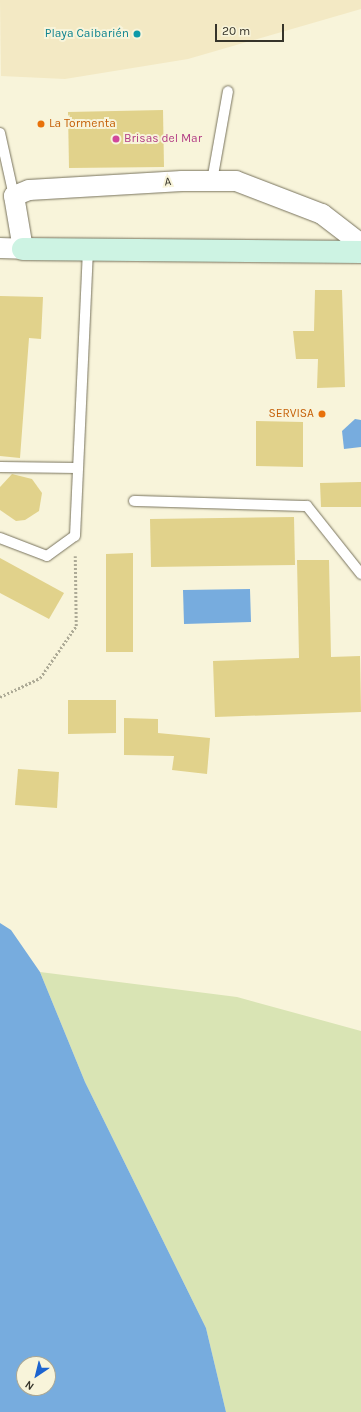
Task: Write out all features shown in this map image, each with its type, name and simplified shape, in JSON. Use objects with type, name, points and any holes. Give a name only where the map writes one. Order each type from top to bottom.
[{"type":"main road","points":[[24,249],[88,251],[361,252]]},
{"type":"street","name":"A","points":[[14,196],[30,190],[236,181],[322,214],[361,244]]},
{"type":"street","points":[[0,248],[24,249],[14,196]]},
{"type":"lane","points":[[212,181],[228,91]]},
{"type":"lane","points":[[0,133],[14,196]]},
{"type":"lane","points":[[0,538],[48,556],[75,536],[88,251]]},
{"type":"lane","points":[[0,467],[77,468]]},
{"type":"lane","points":[[134,501],[307,506],[361,574]]},
{"type":"path","points":[[0,697],[40,678],[76,626],[75,536]]},
{"type":"green space","points":[[40,972],[237,997],[361,1031],[361,1412],[226,1412],[206,1328],[85,1082]]},
{"type":"sand","name":"Playa Caibarién","points":[[0,0],[361,0],[361,9],[188,59],[65,79],[1,76]]},
{"type":"water","points":[[355,419],[361,420],[361,447],[344,449],[342,431]]},
{"type":"water","points":[[250,589],[251,622],[184,624],[183,590]]},
{"type":"water","points":[[0,923],[11,930],[40,972],[85,1082],[206,1328],[226,1412],[0,1412]]},
{"type":"building","name":"Brisas del Mar","points":[[163,110],[164,167],[69,168],[68,112]]},
{"type":"building","points":[[315,290],[342,290],[345,387],[317,388],[318,359],[296,359],[293,331],[314,331]]},
{"type":"building","points":[[0,296],[43,297],[41,339],[29,338],[20,458],[0,456]]},
{"type":"building","points":[[256,421],[303,422],[303,467],[256,466]]},
{"type":"building","points":[[12,474],[32,479],[42,493],[39,511],[25,520],[16,521],[0,510],[0,487]]},
{"type":"building","points":[[361,482],[361,507],[321,507],[320,483]]},
{"type":"building","points":[[294,517],[295,565],[151,567],[150,519]]},
{"type":"building","points":[[133,553],[133,652],[106,652],[106,554]]},
{"type":"building","points":[[0,558],[64,593],[49,619],[0,593]]},
{"type":"building","points":[[297,560],[329,560],[331,657],[360,656],[361,712],[215,717],[213,661],[299,658]]},
{"type":"building","points":[[68,700],[116,700],[116,733],[68,734]]},
{"type":"building","points":[[124,718],[158,719],[158,733],[210,738],[207,774],[172,770],[174,756],[124,755]]},
{"type":"building","points":[[18,769],[59,772],[57,808],[15,805]]},
{"type":"place","name":"Playa Caibarién","points":[[137,34]]},
{"type":"place","name":"La Tormenta","points":[[41,124]]},
{"type":"place","name":"Brisas del Mar","points":[[116,139]]},
{"type":"place","name":"SERVISA","points":[[322,414]]}]
